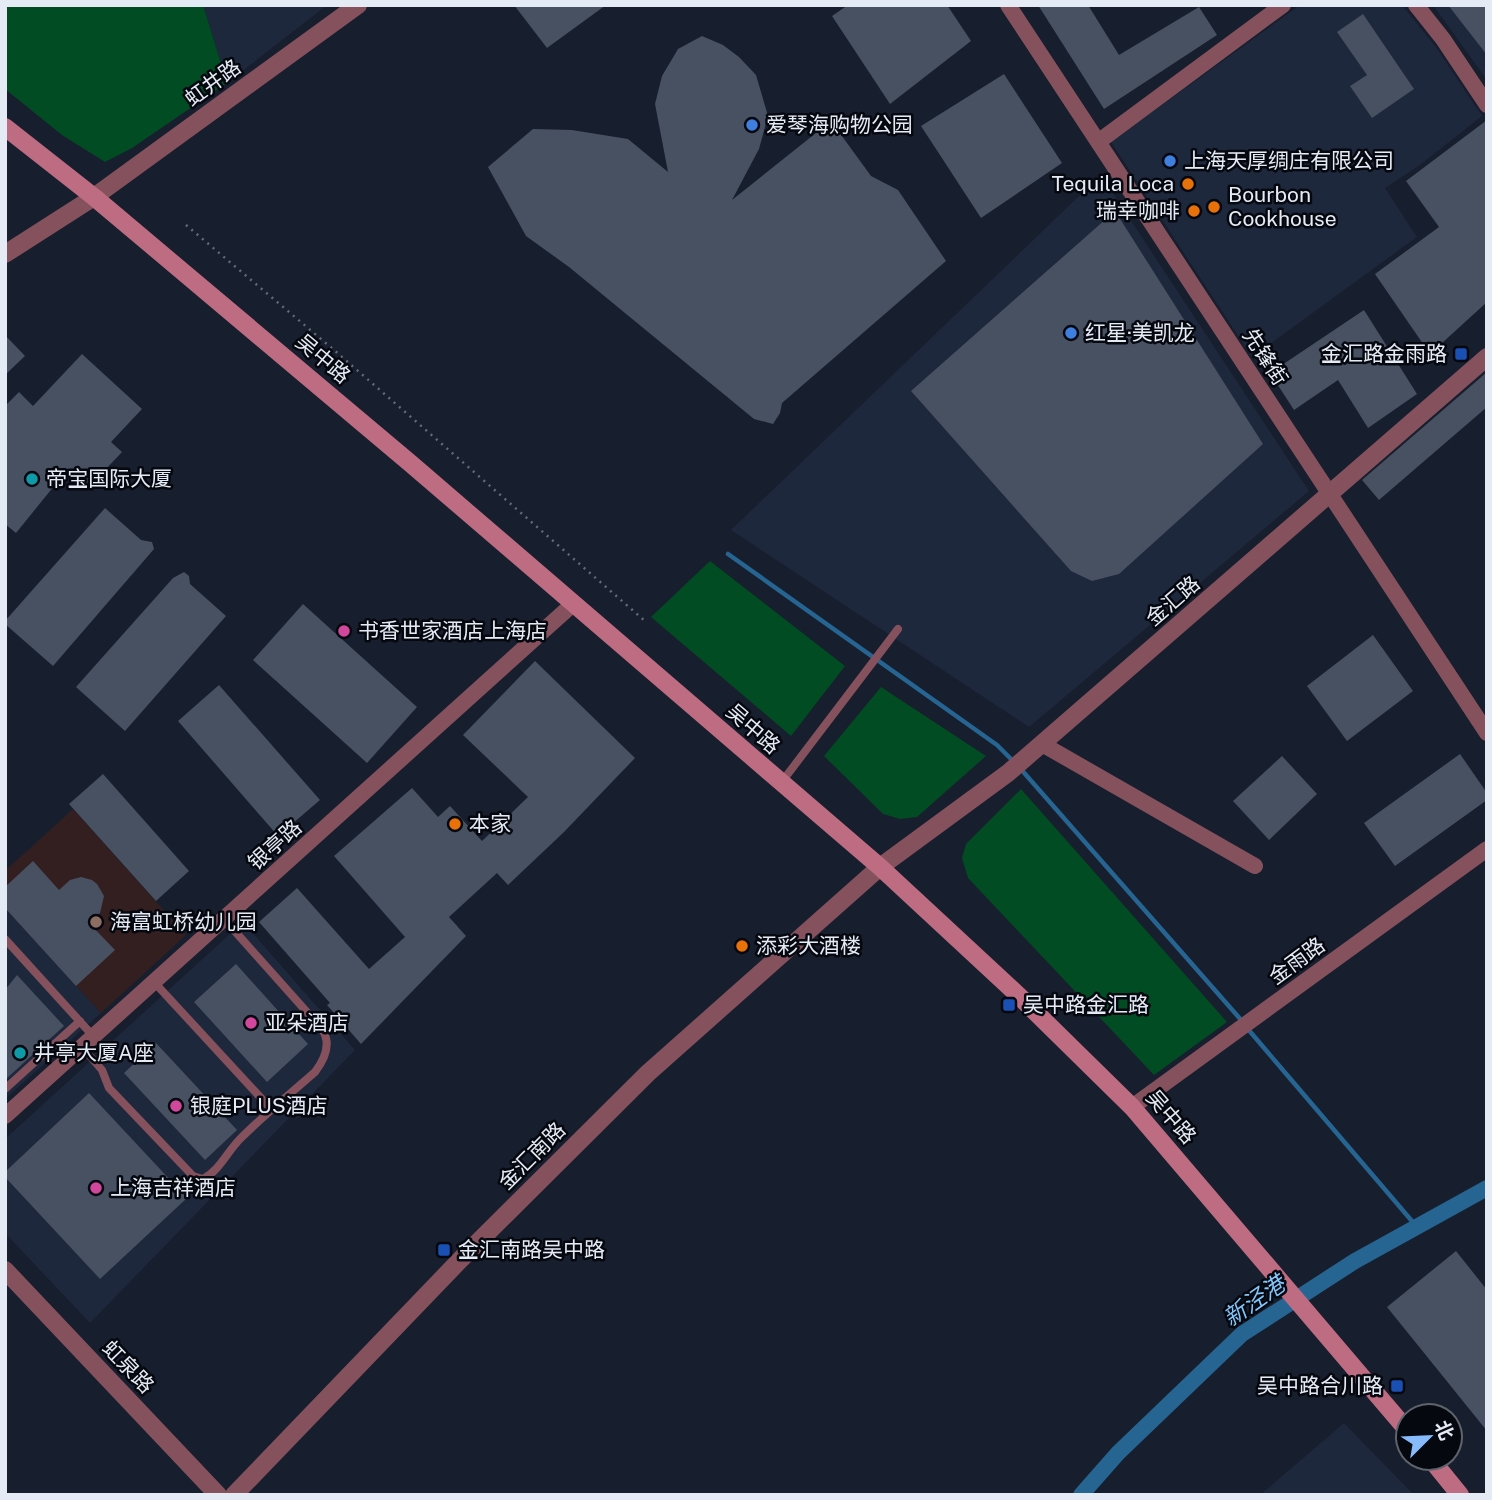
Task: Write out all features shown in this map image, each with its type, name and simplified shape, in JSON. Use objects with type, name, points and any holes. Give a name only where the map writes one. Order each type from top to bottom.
[{"type":"main road","name":"吴中路","points":[[5,127],[94,197],[360,420],[880,867],[1018,995],[1132,1107],[1394,1414]]},
{"type":"main road","points":[[1441,1472],[1460,1495]]},
{"type":"street","name":"虹井路","points":[[5,254],[94,197],[358,5]]},
{"type":"street","name":"先锋街","points":[[1008,5],[1487,733]]},
{"type":"street","points":[[1098,142],[1283,5]]},
{"type":"street","points":[[1416,5],[1443,38],[1487,105]]},
{"type":"street","name":"金汇路","points":[[880,867],[1008,774],[1487,357]]},
{"type":"street","name":"银亭路","points":[[5,1116],[573,604]]},
{"type":"street","points":[[1037,748],[1255,866]]},
{"type":"street","name":"金雨路","points":[[1132,1107],[1487,849]]},
{"type":"street","name":"金汇南路","points":[[234,1495],[461,1258],[648,1073],[880,867]]},
{"type":"street","name":"虹泉路","points":[[5,1270],[219,1495]]},
{"type":"lane","points":[[781,783],[895,633]]},
{"type":"lane","points":[[5,939],[80,1021],[109,1088],[198,1179],[208,1177],[225,1160],[238,1141],[315,1072],[323,1061],[327,1045],[326,1035],[224,919]]},
{"type":"lane","points":[[154,982],[272,1110]]},
{"type":"lane","points":[[5,1088],[80,1021]]},
{"type":"path","points":[[186,225],[645,621]]},
{"type":"shaded area","points":[[203,5],[327,5],[227,83]]},
{"type":"shaded area","points":[[1300,5],[1402,5],[1435,46],[1482,116],[1420,165],[1385,188],[1417,237],[1252,357],[1111,142]]},
{"type":"shaded area","points":[[1433,5],[1487,5],[1487,80]]},
{"type":"shaded area","name":"红星·美凯龙","points":[[1101,175],[1309,491],[1029,727],[731,530]]},
{"type":"shaded area","name":"海富虹桥幼儿园","points":[[73,809],[186,935],[101,1013],[5,908],[5,871]]},
{"type":"shaded area","points":[[5,908],[101,1013],[5,1099]]},
{"type":"shaded area","points":[[243,922],[355,1050],[90,1323],[5,1233],[5,1139]]},
{"type":"shaded area","points":[[1344,1423],[1414,1495],[1260,1495]]},
{"type":"green space","points":[[5,5],[203,5],[227,83],[132,148],[105,162],[62,135],[5,89]]},
{"type":"green space","points":[[710,561],[845,666],[791,736],[651,617]]},
{"type":"green space","points":[[881,687],[986,756],[917,817],[900,819],[883,814],[824,756]]},
{"type":"green space","points":[[1021,789],[1227,1022],[1154,1075],[968,878],[962,858],[966,844]]},
{"type":"building","points":[[514,5],[606,5],[547,48]]},
{"type":"building","points":[[848,5],[947,5],[971,41],[890,104],[832,16]]},
{"type":"building","points":[[1038,5],[1088,5],[1119,55],[1199,7],[1217,35],[1104,109]]},
{"type":"building","points":[[1448,5],[1487,5],[1487,55]]},
{"type":"building","points":[[1363,14],[1414,89],[1372,118],[1350,86],[1367,75],[1337,32]]},
{"type":"building","points":[[702,36],[723,45],[756,75],[768,116],[759,149],[732,200],[831,121],[871,176],[898,190],[946,261],[782,403],[780,413],[773,424],[754,419],[569,267],[526,236],[488,167],[533,129],[572,130],[628,139],[668,172],[655,104],[662,76],[678,49]]},
{"type":"building","points":[[1004,74],[1062,163],[981,218],[921,126]]},
{"type":"building","points":[[1487,120],[1487,302],[1430,354],[1375,274],[1439,227],[1406,181]]},
{"type":"building","points":[[1115,211],[1263,444],[1119,574],[1092,581],[1071,571],[911,391]]},
{"type":"building","points":[[1364,310],[1417,394],[1368,428],[1338,380],[1294,410],[1270,373]]},
{"type":"building","points":[[5,335],[25,356],[5,375]]},
{"type":"building","points":[[82,354],[142,409],[111,442],[122,452],[89,487],[67,470],[16,533],[5,524],[5,406],[19,392],[33,406]]},
{"type":"building","points":[[1487,372],[1487,407],[1379,500],[1362,480]]},
{"type":"building","points":[[105,508],[141,540],[152,542],[154,549],[53,666],[5,624],[5,621]]},
{"type":"building","points":[[184,572],[189,576],[190,584],[226,616],[125,731],[76,687],[173,578]]},
{"type":"building","points":[[303,604],[417,707],[367,763],[253,660]]},
{"type":"building","points":[[1373,635],[1413,691],[1347,741],[1307,686]]},
{"type":"building","points":[[535,661],[635,758],[564,832],[508,885],[497,873],[449,917],[466,936],[361,1044],[327,1005],[330,1003],[259,922],[297,888],[369,969],[405,937],[334,856],[412,788],[438,817],[450,806],[482,841],[528,797],[463,735]]},
{"type":"building","points":[[219,685],[320,800],[278,836],[178,721]]},
{"type":"building","points":[[1460,754],[1487,793],[1487,800],[1395,866],[1364,823]]},
{"type":"building","points":[[1282,756],[1317,794],[1269,840],[1233,801]]},
{"type":"building","points":[[103,774],[189,871],[156,901],[69,804]]},
{"type":"building","points":[[33,861],[59,890],[70,880],[81,877],[97,884],[104,896],[100,913],[89,923],[115,950],[76,986],[5,908],[5,887]]},
{"type":"building","name":"亚朵酒店","points":[[236,964],[308,1044],[267,1082],[194,1002]]},
{"type":"building","name":"井亭大厦A座","points":[[17,975],[64,1026],[5,1080],[5,990]]},
{"type":"building","name":"银庭PLUS酒店","points":[[156,1043],[237,1130],[205,1160],[124,1073]]},
{"type":"building","name":"上海吉祥酒店","points":[[89,1093],[187,1198],[100,1279],[5,1177],[5,1172]]},
{"type":"building","points":[[1456,1251],[1487,1290],[1487,1431],[1464,1402],[1387,1307]]},
{"type":"waterway","points":[[728,554],[997,745],[1013,761]]},
{"type":"waterway","points":[[1019,767],[1242,1021]]},
{"type":"waterway","points":[[1247,1028],[1417,1227]]},
{"type":"waterway","name":"新泾港","points":[[1081,1495],[1118,1453],[1242,1334],[1355,1261],[1487,1188]]},
{"type":"place","name":"爱琴海购物公园","points":[[752,125]]},
{"type":"place","name":"上海天厚绸庄有限公司","points":[[1170,161]]},
{"type":"place","name":"Tequila Loca","points":[[1188,184]]},
{"type":"place","name":"Bourbon Cookhouse","points":[[1214,207]]},
{"type":"place","name":"瑞幸咖啡","points":[[1194,211]]},
{"type":"place","name":"红星·美凯龙","points":[[1071,333]]},
{"type":"place","name":"金汇路金雨路","points":[[1461,354]]},
{"type":"place","name":"帝宝国际大厦","points":[[32,479]]},
{"type":"place","name":"书香世家酒店上海店","points":[[344,631]]},
{"type":"place","name":"本家","points":[[455,824]]},
{"type":"place","name":"海富虹桥幼儿园","points":[[96,922]]},
{"type":"place","name":"添彩大酒楼","points":[[742,946]]},
{"type":"place","name":"吴中路金汇路","points":[[1009,1005]]},
{"type":"place","name":"亚朵酒店","points":[[251,1023]]},
{"type":"place","name":"井亭大厦A座","points":[[20,1053]]},
{"type":"place","name":"银庭PLUS酒店","points":[[176,1106]]},
{"type":"place","name":"上海吉祥酒店","points":[[96,1188]]},
{"type":"place","name":"金汇南路吴中路","points":[[444,1250]]},
{"type":"place","name":"吴中路合川路","points":[[1397,1386]]}]
